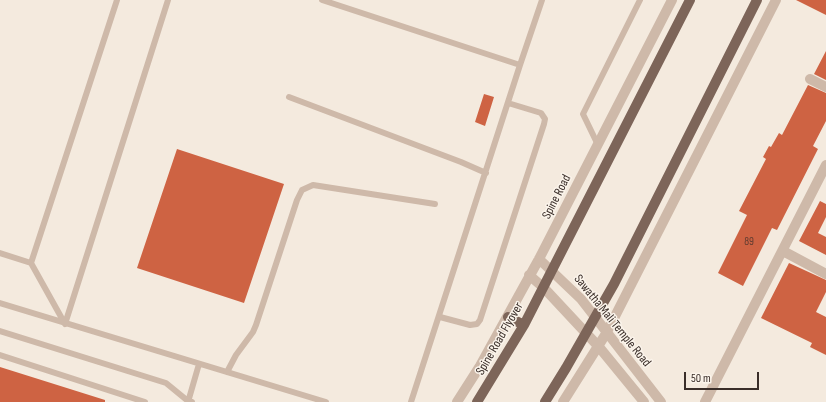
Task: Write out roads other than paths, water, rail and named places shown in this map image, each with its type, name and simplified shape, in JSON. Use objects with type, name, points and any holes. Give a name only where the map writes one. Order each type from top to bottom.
[{"type":"main road","points":[[544,288],[690,0]]},
{"type":"main road","points":[[545,402],[614,284],[757,0]]},
{"type":"main road","name":"Spine Road Flyover","points":[[477,402],[524,325],[544,288]]},
{"type":"main road","points":[[508,317],[524,325]]},
{"type":"street","name":"Spine Road","points":[[457,402],[480,366],[508,317],[672,0]]},
{"type":"street","points":[[563,402],[599,347],[607,332],[776,0]]},
{"type":"street","points":[[810,79],[826,87]]},
{"type":"street","points":[[705,402],[783,252],[823,179],[826,165]]},
{"type":"street","points":[[783,252],[826,274]]},
{"type":"street","name":"Sawatha Mali Temple Road","points":[[539,259],[581,299],[661,402]]},
{"type":"street","name":"Sawatha Mali Temple Road","points":[[529,276],[544,288],[599,347],[644,402]]},
{"type":"lane","points":[[31,263],[117,0]]},
{"type":"lane","points":[[64,324],[168,0]]},
{"type":"lane","points":[[322,0],[333,2],[520,65]]},
{"type":"lane","points":[[412,402],[542,0]]},
{"type":"lane","points":[[598,145],[583,114],[640,0]]},
{"type":"lane","points":[[289,97],[461,162],[486,173]]},
{"type":"lane","points":[[440,317],[470,325],[477,324],[480,320],[544,124],[545,119],[540,113],[508,103]]},
{"type":"lane","points":[[227,372],[236,355],[253,332],[256,325],[297,200],[302,190],[313,185],[435,204]]},
{"type":"lane","points":[[0,253],[31,263],[64,324]]},
{"type":"lane","points":[[0,303],[64,324],[326,402]]},
{"type":"lane","points":[[0,331],[166,383],[190,402],[199,364]]},
{"type":"lane","points":[[0,355],[145,402]]}]
